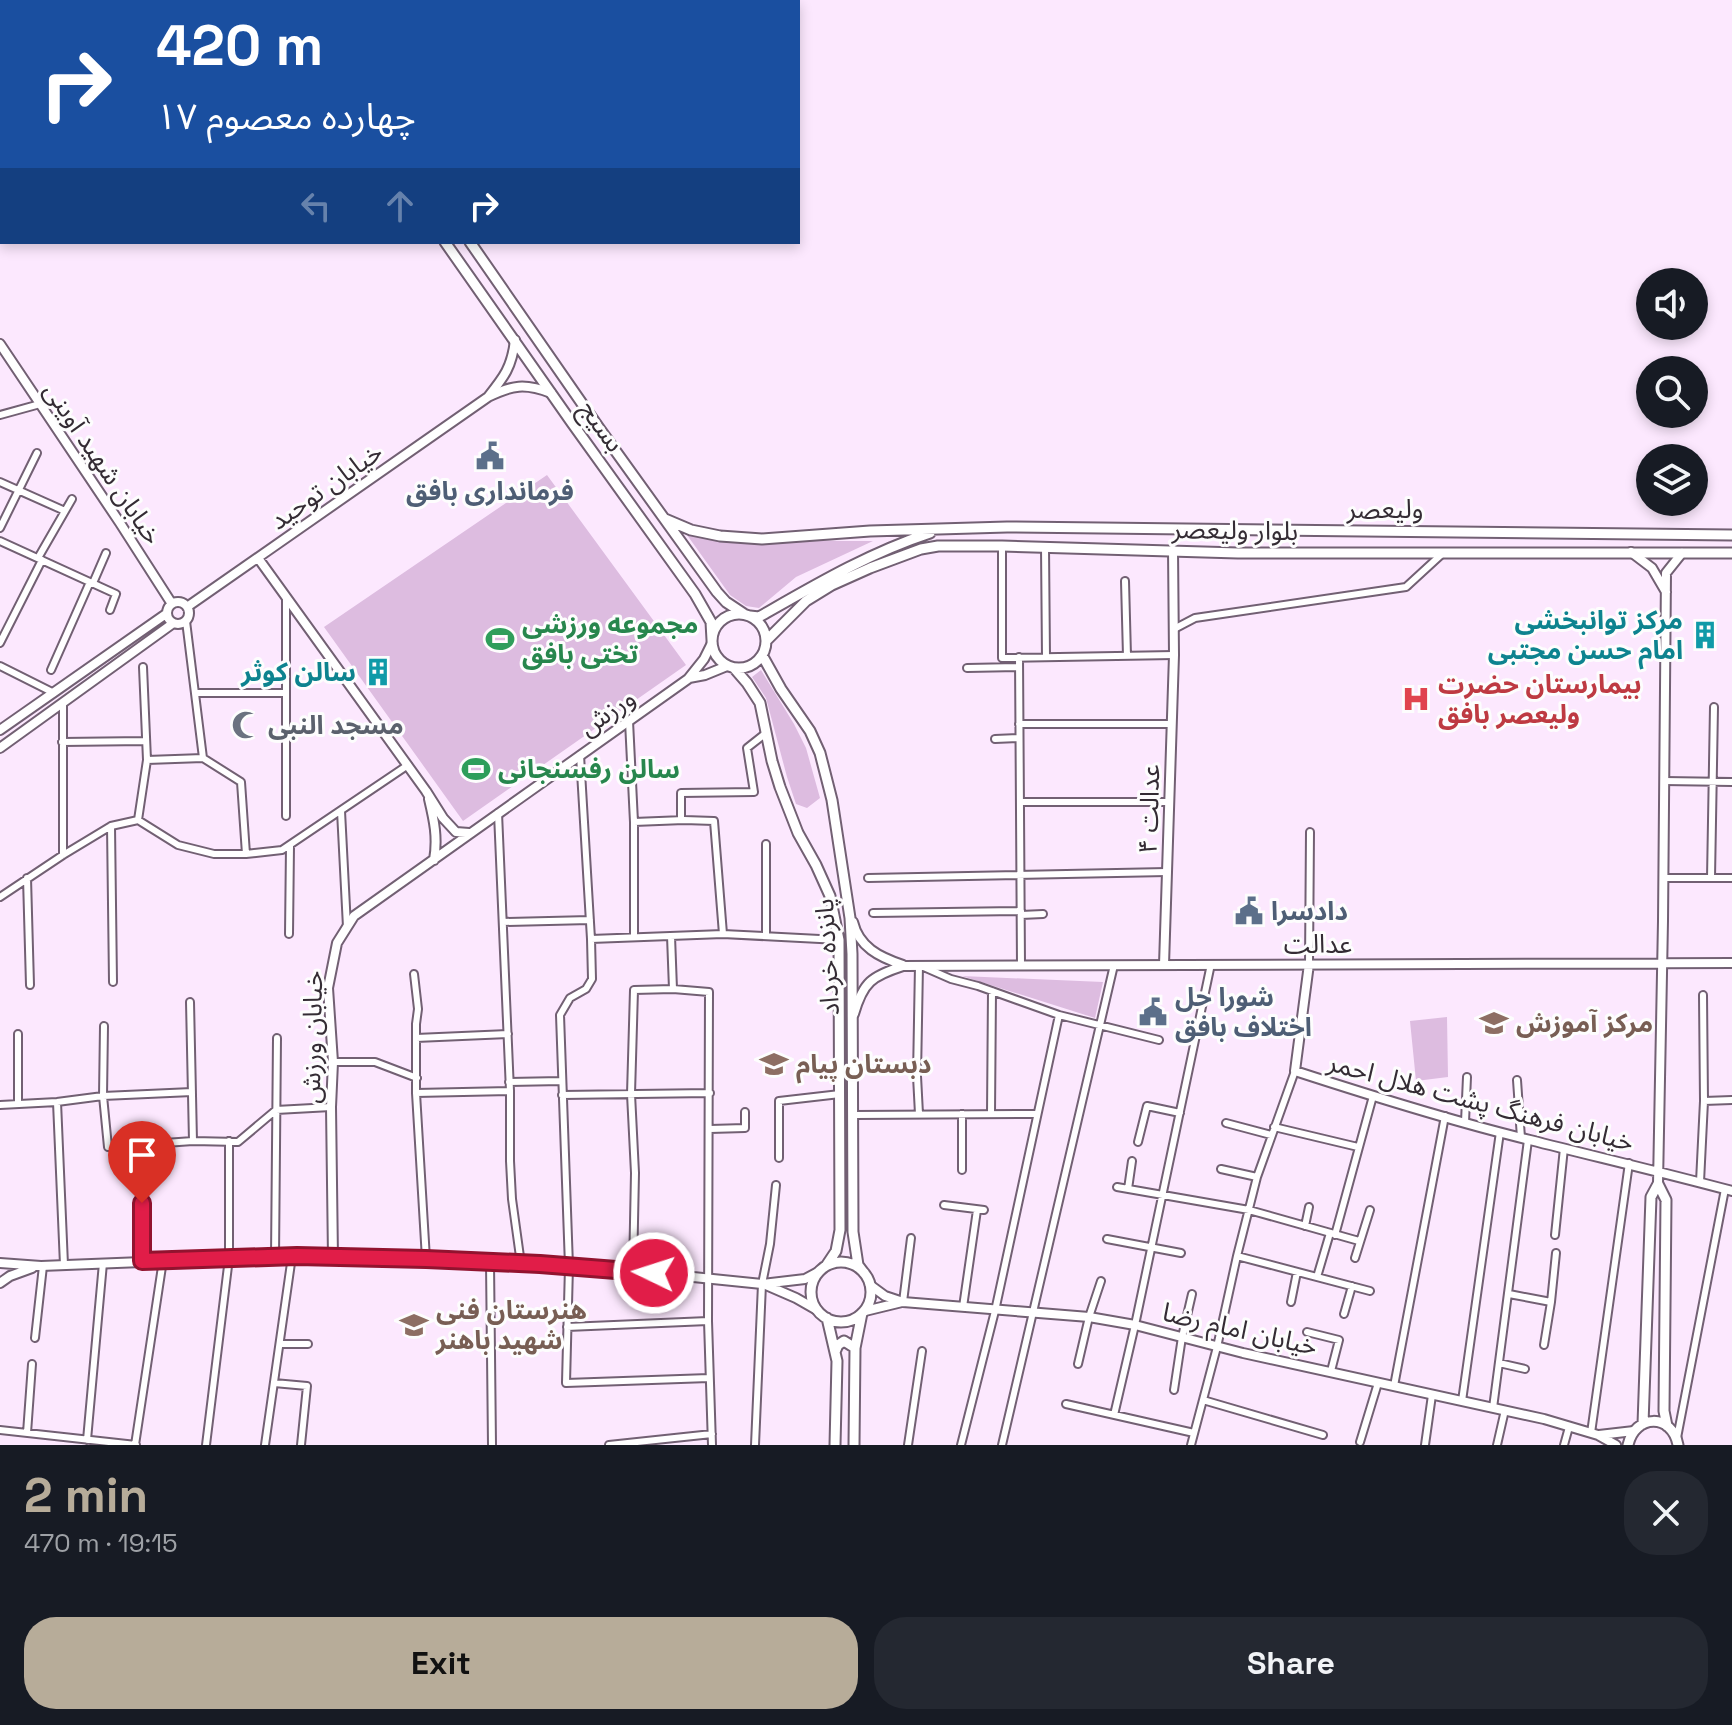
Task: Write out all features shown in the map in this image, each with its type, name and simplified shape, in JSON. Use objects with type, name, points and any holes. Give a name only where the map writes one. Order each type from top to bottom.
[{"type":"main road","name":"بسیج","points":[[446,244],[705,610],[711,622],[712,642]]},
{"type":"main road","name":"بسیج","points":[[471,244],[626,466],[726,602],[747,615]]},
{"type":"main road","points":[[584,439],[591,439],[599,428]]},
{"type":"main road","points":[[611,476],[619,465],[626,466]]},
{"type":"main road","name":"ولیعصر","points":[[665,519],[691,530],[720,536],[762,539],[870,531],[1007,527],[1732,535]]},
{"type":"main road","name":"ولیعصر","points":[[747,615],[759,617],[893,545],[941,529]]},
{"type":"main road","name":"بلوار ولیعصر","points":[[766,641],[806,601],[832,585],[921,549],[938,546],[1238,553],[1732,553]]},
{"type":"main road","points":[[733,614],[747,615],[762,626],[766,641],[762,655],[750,666],[730,667],[716,657],[712,642],[715,628],[722,619],[733,614]]},
{"type":"main road","name":"پانزده خرداد","points":[[762,655],[810,731],[820,753],[832,800],[848,902],[852,954],[853,1232],[858,1265],[864,1273]]},
{"type":"main road","name":"پانزده خرداد","points":[[730,667],[747,683],[760,703],[772,761],[788,812],[830,896],[839,940],[839,1243],[823,1269]]},
{"type":"main road","points":[[1643,1424],[1651,1197],[1658,1184]]},
{"type":"main road","points":[[1658,1184],[1666,1200],[1664,1411],[1667,1426],[1679,1443]]},
{"type":"main road","points":[[854,1445],[855,1348],[863,1312],[871,1294],[870,1285],[856,1266],[836,1263],[823,1269],[812,1286],[813,1303],[817,1310],[837,1322],[857,1318],[863,1312]]},
{"type":"main road","points":[[827,1318],[837,1361],[835,1445]]},
{"type":"main road","points":[[835,1352],[844,1341],[855,1348]]},
{"type":"main road","points":[[1645,1398],[1664,1398]]},
{"type":"main road","points":[[1628,1445],[1634,1431],[1643,1424],[1655,1422],[1667,1426]]},
{"type":"street","points":[[488,397],[508,371],[515,340]]},
{"type":"street","name":"خیابان شهید آوینی","points":[[0,344],[172,604]]},
{"type":"street","points":[[488,397],[517,386],[534,386],[552,393]]},
{"type":"street","name":"خیابان توحید","points":[[187,607],[488,397]]},
{"type":"street","points":[[0,415],[40,404]]},
{"type":"street","points":[[0,528],[37,453]]},
{"type":"street","points":[[0,482],[65,511]]},
{"type":"street","points":[[0,643],[72,499]]},
{"type":"street","points":[[0,541],[116,594],[110,610]]},
{"type":"street","points":[[1002,546],[1002,658],[1174,655]]},
{"type":"street","points":[[1045,547],[1046,657]]},
{"type":"street","name":"عدالت ۴","points":[[1164,965],[1174,655],[1173,550]]},
{"type":"street","points":[[1631,552],[1652,568],[1666,593]]},
{"type":"street","points":[[51,670],[106,553]]},
{"type":"street","points":[[1174,629],[1195,618],[1406,587],[1443,553]]},
{"type":"street","points":[[1658,1184],[1666,573],[1682,553]]},
{"type":"street","points":[[258,558],[443,818],[456,832],[470,833]]},
{"type":"street","points":[[1125,581],[1127,656]]},
{"type":"street","points":[[286,597],[286,816]]},
{"type":"street","points":[[0,730],[166,614],[172,604],[183,603],[189,614],[186,621],[203,758]]},
{"type":"street","points":[[166,614],[172,624]]},
{"type":"street","points":[[0,620],[9,624]]},
{"type":"street","points":[[0,748],[154,636],[172,624],[180,625],[186,621]]},
{"type":"street","points":[[149,626],[154,636]]},
{"type":"street","name":"ورزش","points":[[470,833],[688,679],[704,659],[712,642]]},
{"type":"street","points":[[1019,657],[1021,965]]},
{"type":"street","points":[[0,666],[54,693]]},
{"type":"street","points":[[138,820],[147,760],[143,667]]},
{"type":"street","name":"ورزش","points":[[688,679],[730,667]]},
{"type":"street","points":[[967,668],[1019,667]]},
{"type":"street","points":[[196,693],[285,693]]},
{"type":"street","points":[[63,703],[63,855]]},
{"type":"street","points":[[1711,878],[1714,707]]},
{"type":"street","points":[[629,721],[634,822],[634,937]]},
{"type":"street","points":[[1019,724],[1172,724]]},
{"type":"street","points":[[681,820],[681,793],[754,792],[747,748],[766,733]]},
{"type":"street","points":[[995,739],[1019,738]]},
{"type":"street","points":[[62,742],[146,741]]},
{"type":"street","points":[[580,755],[592,979],[586,989],[570,998],[560,1015],[569,1266],[566,1383],[709,1378]]},
{"type":"street","points":[[147,760],[203,758],[241,782],[246,854]]},
{"type":"street","points":[[0,897],[111,826],[138,820],[178,845],[214,854],[282,850],[408,765]]},
{"type":"street","points":[[1663,781],[1732,782]]},
{"type":"street","points":[[426,791],[435,823],[437,846],[434,860]]},
{"type":"street","points":[[1020,802],[1169,802]]},
{"type":"street","points":[[341,811],[347,927]]},
{"type":"street","points":[[498,813],[512,1199],[521,1264]]},
{"type":"street","points":[[634,822],[714,821],[723,934]]},
{"type":"street","points":[[111,826],[113,982]]},
{"type":"street","points":[[1191,1445],[1257,1177],[1295,1071],[1309,964],[1310,832]]},
{"type":"street","name":"خیابان ورزش","points":[[333,1258],[333,1062],[328,988],[337,943],[354,916],[470,833]]},
{"type":"street","points":[[766,844],[766,935]]},
{"type":"street","points":[[289,934],[290,845]]},
{"type":"street","points":[[868,878],[1167,872]]},
{"type":"street","points":[[27,878],[30,985]]},
{"type":"street","points":[[1663,878],[1732,878]]},
{"type":"street","points":[[848,902],[855,933],[867,947],[881,958],[903,966]]},
{"type":"street","points":[[873,913],[1043,914]]},
{"type":"street","points":[[503,922],[590,920]]},
{"type":"street","points":[[591,939],[723,934],[839,940]]},
{"type":"street","points":[[671,936],[673,989]]},
{"type":"street","name":"عدالت","points":[[853,1017],[859,995],[872,979],[903,966],[919,965],[1732,963]]},
{"type":"street","points":[[1114,1415],[1211,964]]},
{"type":"street","points":[[919,1114],[919,965],[951,979],[1059,1015],[1159,1040]]},
{"type":"street","points":[[1002,1445],[1114,965]]},
{"type":"street","points":[[414,974],[418,1009],[416,1093],[426,1259]]},
{"type":"street","points":[[633,1271],[635,1173],[631,1094],[634,990],[709,992],[708,1321],[712,1445]]},
{"type":"street","points":[[991,1114],[992,991]]},
{"type":"street","points":[[1700,1182],[1704,1101],[1703,995]]},
{"type":"street","points":[[190,1002],[193,1141]]},
{"type":"street","points":[[961,1445],[995,1311],[1059,1015]]},
{"type":"street","points":[[104,1026],[103,1096],[108,1147],[193,1141],[238,1142],[276,1110],[331,1107]]},
{"type":"street","points":[[18,1034],[18,1104]]},
{"type":"street","points":[[416,1038],[508,1034]]},
{"type":"street","points":[[275,1257],[277,1038]]},
{"type":"street","points":[[333,1062],[375,1062],[417,1078]]},
{"type":"street","name":"خیابان فرهنگ پشت هلال احمر","points":[[1295,1071],[1525,1139],[1728,1190]]},
{"type":"street","points":[[1465,1122],[1467,1077]]},
{"type":"street","points":[[1493,1408],[1521,1198],[1525,1139],[1517,1080]]},
{"type":"street","points":[[509,1082],[562,1081]]},
{"type":"street","points":[[416,1093],[510,1091]]},
{"type":"street","points":[[0,1105],[192,1092]]},
{"type":"street","points":[[562,1095],[710,1093]]},
{"type":"street","points":[[779,1158],[779,1101],[840,1094]]},
{"type":"street","points":[[1317,1277],[1373,1096]]},
{"type":"street","points":[[1704,1101],[1732,1100]]},
{"type":"street","points":[[57,1102],[64,1265]]},
{"type":"street","points":[[1135,1103],[1180,1113]]},
{"type":"street","points":[[1138,1142],[1147,1106]]},
{"type":"street","points":[[710,1129],[745,1128],[745,1112]]},
{"type":"street","points":[[962,1114],[962,1170]]},
{"type":"street","points":[[854,1115],[1036,1114]]},
{"type":"street","points":[[1394,1386],[1445,1116]]},
{"type":"street","points":[[1226,1123],[1271,1135]]},
{"type":"street","points":[[1274,1127],[1358,1147]]},
{"type":"street","points":[[1462,1401],[1500,1132]]},
{"type":"street","points":[[206,1445],[229,1258],[229,1141]]},
{"type":"street","points":[[142,1144],[142,1261]]},
{"type":"street","points":[[1555,1235],[1564,1148]]},
{"type":"street","points":[[1128,1189],[1132,1161]]},
{"type":"street","points":[[1595,1438],[1629,1163]]},
{"type":"street","points":[[1221,1169],[1257,1177]]},
{"type":"street","points":[[755,1445],[762,1284],[776,1185]]},
{"type":"street","points":[[1117,1187],[1249,1210],[1359,1241]]},
{"type":"street","points":[[1679,1443],[1701,1313],[1728,1190]]},
{"type":"street","points":[[944,1205],[980,1210],[963,1307]]},
{"type":"street","points":[[1305,1226],[1309,1207]]},
{"type":"street","points":[[1355,1258],[1370,1210]]},
{"type":"street","points":[[863,1312],[903,1302],[911,1238]]},
{"type":"street","points":[[1107,1239],[1181,1253]]},
{"type":"street","points":[[1544,1345],[1556,1253]]},
{"type":"street","points":[[0,1263],[42,1266],[292,1256],[426,1259],[569,1266],[762,1284],[805,1279],[823,1269]]},
{"type":"street","points":[[265,1445],[292,1256]]},
{"type":"street","points":[[1237,1256],[1370,1291]]},
{"type":"street","points":[[0,1430],[136,1445],[163,1260]]},
{"type":"street","points":[[82,1441],[103,1263]]},
{"type":"street","points":[[490,1263],[492,1445]]},
{"type":"street","points":[[0,1283],[10,1276],[42,1266]]},
{"type":"street","points":[[35,1338],[42,1266]]},
{"type":"street","points":[[1291,1302],[1297,1272]]},
{"type":"street","points":[[1078,1364],[1101,1281]]},
{"type":"street","points":[[762,1284],[817,1310]]},
{"type":"street","name":"خیابان امام رضا","points":[[870,1285],[885,1296],[903,1302],[1089,1317],[1135,1325],[1217,1347],[1505,1410],[1569,1427],[1595,1438]]},
{"type":"street","points":[[1344,1314],[1352,1286]]},
{"type":"street","points":[[1174,1390],[1192,1294]]},
{"type":"street","points":[[1509,1294],[1551,1302]]},
{"type":"street","points":[[567,1327],[708,1321]]},
{"type":"street","points":[[1307,1332],[1339,1340],[1331,1371]]},
{"type":"street","points":[[280,1344],[308,1344]]},
{"type":"street","points":[[908,1445],[922,1351]]},
{"type":"street","points":[[1499,1363],[1525,1369]]},
{"type":"street","points":[[27,1433],[32,1364]]},
{"type":"street","points":[[274,1383],[307,1386],[301,1445]]},
{"type":"street","points":[[1360,1442],[1378,1383]]},
{"type":"street","points":[[1425,1445],[1432,1395]]},
{"type":"street","points":[[1203,1400],[1323,1435]]},
{"type":"street","points":[[1066,1404],[1194,1433]]},
{"type":"street","points":[[1497,1445],[1505,1410]]},
{"type":"street","points":[[1564,1445],[1569,1427]]},
{"type":"street","points":[[1595,1438],[1634,1431]]},
{"type":"street","points":[[609,1445],[712,1434]]},
{"type":"street","points":[[1595,1438],[1616,1445]]},
{"type":"shaded area","name":"مجموعه ورزشی تختی بافق","points":[[547,475],[686,665],[463,821],[324,627]]},
{"type":"shaded area","points":[[687,535],[873,541],[796,577],[759,608],[746,606],[730,595]]},
{"type":"shaded area","points":[[761,670],[806,748],[820,798],[807,808],[796,804],[766,698],[752,677]]},
{"type":"shaded area","points":[[962,976],[1103,982],[1095,1018]]},
{"type":"shaded area","points":[[1447,1017],[1448,1077],[1416,1081],[1410,1021]]},
{"type":"place","name":"فرمانداری بافق","points":[[490,456]]},
{"type":"place","name":"مرکز توانبخشی امام حسن مجتبی","points":[[1705,635]]},
{"type":"place","name":"مجموعه ورزشی تختی بافق","points":[[500,639]]},
{"type":"place","name":"سالن کوثر","points":[[378,672]]},
{"type":"place","name":"بیمارستان حضرت ولیعصر بافق","points":[[1416,699]]},
{"type":"place","name":"مسجد النبی","points":[[246,725]]},
{"type":"place","name":"سالن رفسنجانی","points":[[476,769]]},
{"type":"place","name":"دادسرا","points":[[1249,911]]},
{"type":"place","name":"شورا حل اختلاف بافق","points":[[1153,1012]]},
{"type":"place","name":"مرکز آموزش","points":[[1494,1023]]},
{"type":"place","name":"دبستان پیام","points":[[774,1064]]},
{"type":"place","name":"هنرستان فنی شهید باهنر","points":[[414,1325]]},
{"type":"route","points":[[142,1203],[142,1261],[297,1256],[426,1259],[654,1273]]}]
